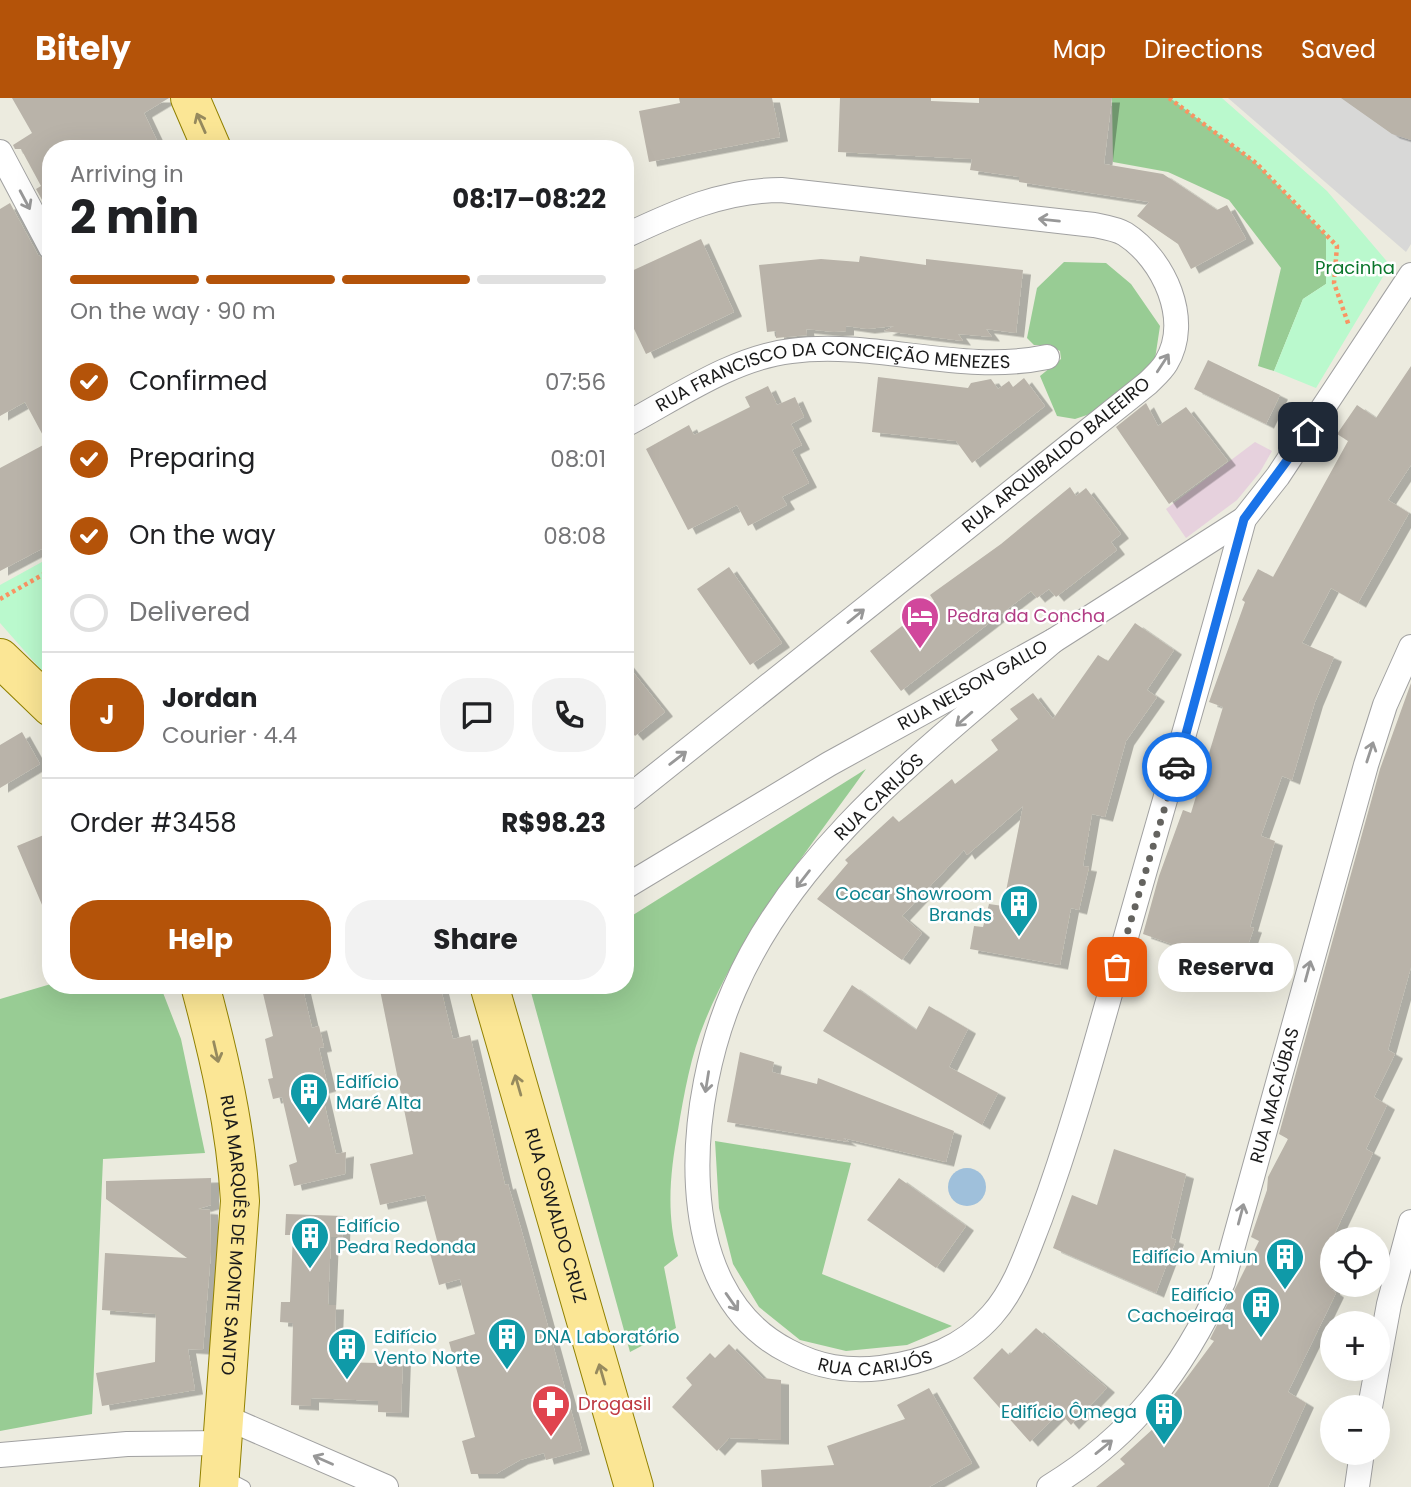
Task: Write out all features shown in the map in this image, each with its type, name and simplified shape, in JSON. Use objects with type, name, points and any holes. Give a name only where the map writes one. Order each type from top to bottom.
[{"type":"main road","points":[[190,98],[208,140]]},
{"type":"main road","points":[[3,666],[42,700]]},
{"type":"main road","name":"RUA MARQUÊS DE MONTE SANTO","points":[[202,994],[237,1156],[239,1242],[226,1462]]},
{"type":"main road","name":"RUA OSWALDO CRUZ","points":[[492,994],[635,1487]]},
{"type":"street","points":[[0,152],[42,231]]},
{"type":"street","name":"RUA ARQUIBALDO BALEEIRO","points":[[634,232],[695,204],[755,190],[794,191],[1094,225],[1123,233],[1158,265],[1169,289],[1175,315],[1175,340],[1166,363],[1148,383],[634,793]]},
{"type":"street","name":"RUA NELSON GALLO","points":[[634,882],[829,764],[1052,642],[1244,519],[1278,477],[1411,275]]},
{"type":"street","name":"RUA FRANCISCO DA CONCEIÇÃO MENEZES","points":[[634,420],[756,359],[791,351],[872,352],[984,364],[1016,363],[1047,357]]},
{"type":"street","name":"RUA CARIJÓS","points":[[1052,642],[899,776],[838,834],[758,943],[735,986],[719,1027],[697,1149],[704,1231],[726,1296],[747,1324],[774,1345],[804,1360],[832,1369],[864,1370],[939,1355],[968,1339],[986,1321],[1016,1279],[1056,1175],[1080,1098],[1171,788],[1244,519]]},
{"type":"street","name":"RUA MACAÚBAS","points":[[1049,1487],[1072,1474],[1121,1433],[1156,1397],[1184,1358],[1223,1282],[1366,765],[1385,705],[1411,647]]},
{"type":"street","points":[[1372,1395],[1389,1304],[1411,1222]]},
{"type":"street","points":[[0,1455],[127,1444],[386,1487]]},
{"type":"street","points":[[1357,1487],[1360,1465]]},
{"type":"path","points":[[1170,98],[1256,163],[1337,246],[1334,284],[1350,332]]},
{"type":"path","points":[[0,599],[42,575]]},
{"type":"shaded area","points":[[1228,98],[1411,98],[1411,244],[1406,252]]},
{"type":"shaded area","points":[[1255,442],[1272,451],[1260,472],[1237,500],[1186,538],[1166,509]]},
{"type":"green space","points":[[1112,98],[1169,98],[1177,101],[1256,163],[1326,235],[1326,284],[1303,299],[1274,371],[1258,366],[1281,268],[1229,200],[1168,172],[1113,162]]},
{"type":"green space","name":"Pracinha","points":[[1170,98],[1222,98],[1327,191],[1390,265],[1316,388],[1274,371],[1303,299],[1326,284],[1326,235],[1256,163]]},
{"type":"green space","points":[[1064,262],[1106,263],[1131,284],[1160,326],[1155,359],[1142,377],[1090,414],[1075,419],[1057,416],[1040,376],[1061,359],[1060,351],[1048,345],[1034,345],[1027,338],[1037,288]]},
{"type":"green space","points":[[42,562],[42,671],[0,623],[0,585]]},
{"type":"green space","points":[[866,769],[757,923],[737,955],[705,1021],[688,1074],[671,1178],[672,1225],[678,1256],[664,1267],[676,1328],[630,1352],[531,994],[634,994],[634,914]]},
{"type":"green space","points":[[42,987],[42,994],[164,994],[181,1039],[205,1153],[103,1159],[92,1414],[0,1431],[0,999]]},
{"type":"green space","points":[[715,1141],[851,1163],[822,1274],[952,1326],[907,1345],[846,1351],[800,1340],[759,1307],[733,1264],[719,1208]]},
{"type":"water","points":[[967,1168],[980,1174],[986,1187],[980,1200],[967,1206],[954,1200],[948,1187],[954,1174]]},
{"type":"building","points":[[12,98],[169,98],[144,113],[157,140],[42,140],[42,200],[36,189],[41,186],[21,149],[15,149],[13,145],[32,133]]},
{"type":"building","points":[[679,98],[772,98],[780,137],[649,162],[639,111],[680,103]]},
{"type":"building","points":[[840,98],[931,98],[931,101],[979,103],[979,98],[1112,98],[1104,164],[1163,174],[1217,210],[1227,205],[1246,239],[1191,269],[1178,244],[1137,216],[1149,202],[1019,182],[1019,177],[970,170],[972,159],[838,152]]},
{"type":"building","points":[[1341,98],[1411,98],[1411,140],[1392,134]]},
{"type":"building","points":[[10,203],[38,255],[42,257],[42,434],[25,402],[0,416],[0,209]]},
{"type":"building","points":[[701,239],[734,312],[646,354],[634,329],[634,270]]},
{"type":"building","points":[[860,256],[926,265],[926,259],[1023,270],[1016,333],[986,329],[992,337],[958,334],[963,341],[884,331],[894,326],[867,329],[846,326],[846,331],[834,332],[806,329],[807,335],[776,338],[776,331],[767,332],[759,265],[821,259],[859,262]]},
{"type":"building","points":[[1208,360],[1280,395],[1266,424],[1194,389]]},
{"type":"building","points":[[1411,366],[1411,465],[1388,500],[1409,513],[1358,603],[1331,588],[1302,643],[1334,657],[1315,702],[1292,780],[1282,776],[1261,836],[1275,841],[1250,927],[1254,928],[1240,968],[1143,934],[1159,876],[1183,810],[1191,813],[1223,707],[1209,702],[1245,602],[1242,600],[1258,569],[1273,577],[1348,441],[1337,434],[1357,405],[1376,418]]},
{"type":"building","points":[[878,377],[968,388],[971,383],[991,379],[998,389],[1009,381],[1013,387],[1024,378],[1045,406],[972,463],[956,441],[872,432]]},
{"type":"building","points":[[768,386],[777,405],[795,397],[804,417],[791,424],[802,445],[792,450],[809,483],[782,497],[787,505],[748,526],[737,505],[688,530],[646,449],[689,425],[694,435],[750,407],[745,397]]},
{"type":"building","points":[[1146,403],[1158,426],[1186,407],[1228,461],[1169,504],[1116,427]]},
{"type":"building","points":[[42,446],[42,549],[0,571],[0,468]]},
{"type":"building","points":[[1070,487],[1076,496],[1086,488],[1121,534],[1111,542],[1117,550],[1056,597],[1049,589],[1037,598],[1031,591],[901,691],[870,651],[934,601],[930,595],[1001,544]]},
{"type":"building","points":[[729,567],[782,643],[750,665],[697,589]]},
{"type":"building","points":[[1135,623],[1174,650],[1147,690],[1157,697],[1126,741],[1105,817],[1092,814],[1083,866],[1089,867],[1079,910],[1071,908],[1060,965],[970,949],[974,926],[983,927],[989,904],[1003,906],[1023,806],[967,855],[964,850],[902,916],[922,933],[902,960],[817,899],[848,863],[845,860],[893,816],[899,822],[952,779],[955,784],[998,750],[991,740],[1018,719],[1010,709],[1033,693],[1053,719],[1098,655],[1108,661]]},
{"type":"building","points":[[634,673],[665,712],[634,735]]},
{"type":"building","points":[[1411,683],[1411,967],[1388,1050],[1395,1054],[1374,1097],[1387,1105],[1366,1149],[1373,1153],[1338,1227],[1320,1227],[1320,1297],[1334,1297],[1327,1311],[1320,1311],[1320,1326],[1288,1392],[1306,1403],[1268,1487],[1096,1487],[1125,1464],[1120,1459],[1178,1406],[1171,1399],[1214,1341],[1210,1339],[1259,1241],[1251,1237],[1267,1190],[1268,1177],[1288,1139],[1279,1134],[1380,769]]},
{"type":"building","points":[[22,732],[40,764],[0,788],[0,745]]},
{"type":"building","points":[[42,836],[42,905],[17,846]]},
{"type":"building","points":[[852,985],[916,1030],[929,1006],[968,1029],[949,1067],[998,1093],[982,1125],[823,1031]]},
{"type":"building","points":[[263,994],[304,994],[312,1028],[319,1026],[324,1047],[319,1048],[328,1087],[321,1089],[336,1154],[346,1152],[345,1174],[294,1186],[289,1165],[297,1162],[282,1097],[273,1099],[268,1079],[273,1078],[265,1039],[273,1036]]},
{"type":"building","points":[[381,994],[442,994],[453,1039],[470,1035],[505,1185],[508,1184],[520,1225],[582,1450],[546,1460],[544,1453],[520,1460],[496,1474],[471,1474],[462,1441],[475,1437],[449,1342],[475,1334],[460,1279],[439,1285],[429,1250],[439,1248],[425,1195],[380,1205],[370,1164],[413,1154]]},
{"type":"building","points":[[740,1052],[774,1062],[772,1072],[817,1084],[818,1078],[954,1131],[946,1162],[843,1138],[849,1142],[727,1122]]},
{"type":"building","points":[[1114,1149],[1186,1174],[1171,1238],[1176,1240],[1156,1293],[1053,1248],[1072,1195],[1097,1205]]},
{"type":"building","points":[[211,1178],[211,1205],[198,1209],[210,1210],[211,1252],[203,1350],[188,1349],[195,1390],[102,1406],[96,1373],[155,1362],[156,1314],[102,1310],[105,1253],[187,1258],[106,1199],[106,1181]]},
{"type":"building","points":[[899,1178],[966,1226],[936,1268],[867,1220]]},
{"type":"building","points":[[286,1214],[343,1216],[342,1237],[331,1237],[328,1305],[336,1305],[334,1362],[379,1363],[379,1355],[403,1356],[401,1413],[378,1412],[378,1401],[311,1398],[311,1406],[291,1405],[293,1323],[280,1322],[281,1302],[290,1302],[293,1235],[285,1235]]},
{"type":"building","points":[[1036,1328],[1107,1388],[1071,1425],[1060,1412],[1030,1442],[973,1378],[1002,1348],[1009,1355]]},
{"type":"building","points":[[729,1344],[763,1378],[781,1380],[781,1440],[729,1438],[717,1451],[672,1407],[692,1385],[686,1378],[710,1353],[715,1358]]},
{"type":"building","points":[[929,1388],[972,1463],[929,1487],[762,1487],[761,1470],[834,1465],[827,1446],[905,1419],[897,1405]]},
{"type":"way so far","points":[[1117,967],[1177,767]]},
{"type":"place","name":"Pedra da Concha","points":[[920,650]]},
{"type":"place","name":"Cocar Showroom Brands","points":[[1019,938]]},
{"type":"place","name":"Reserva","points":[[1117,967]]},
{"type":"place","name":"Edifício Maré Alta","points":[[309,1126]]},
{"type":"place","name":"Edifício Pedra Redonda","points":[[310,1270]]},
{"type":"place","name":"Edifício Amiun","points":[[1285,1291]]},
{"type":"place","name":"Edifício Cachoeiraq","points":[[1261,1339]]},
{"type":"place","name":"DNA Laboratório","points":[[507,1371]]},
{"type":"place","name":"Edifício Vento Norte","points":[[347,1381]]},
{"type":"place","name":"Drogasil","points":[[551,1438]]},
{"type":"place","name":"Edifício Ômega","points":[[1164,1446]]},
{"type":"route","points":[[1177,767],[1244,519],[1278,477],[1308,432]]}]
